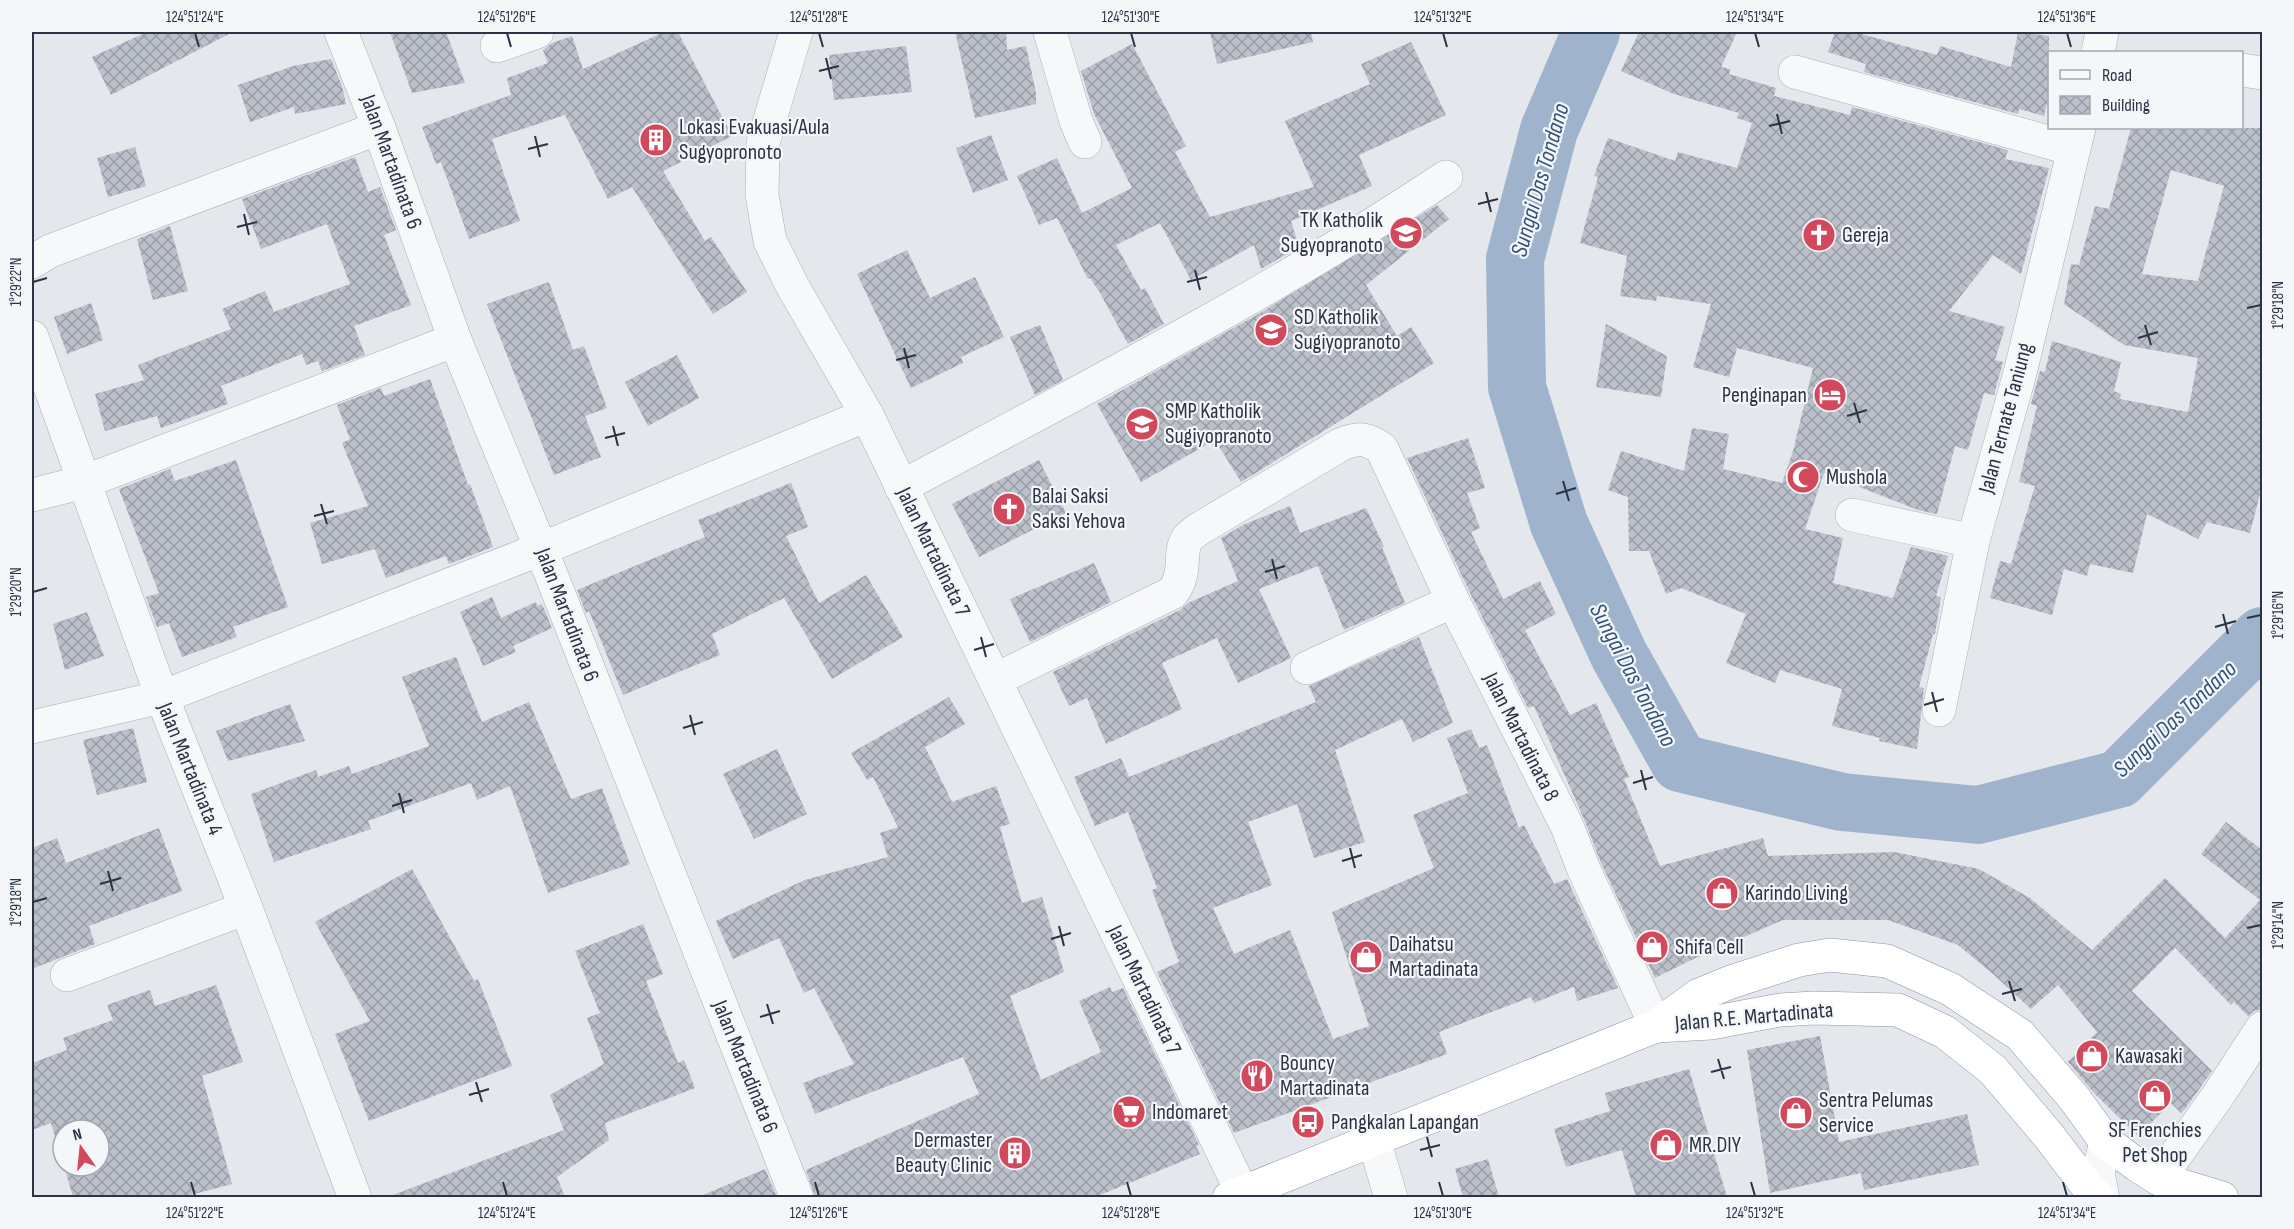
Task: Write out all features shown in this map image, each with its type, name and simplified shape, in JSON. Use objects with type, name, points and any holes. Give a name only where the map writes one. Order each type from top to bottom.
[{"type":"highway","name":"Jalan R.E. Martadinata","points":[[1235,1195],[1554,1065],[1656,1026],[1699,996],[1731,982],[1799,960],[1830,955],[1887,961],[1950,989],[2020,1035],[2074,1098],[2106,1142],[2137,1166],[2159,1179],[2222,1197]]},
{"type":"highway","name":"Jalan R.E. Martadinata","points":[[1656,1026],[1711,1023],[1803,1008],[1898,1010],[1946,1032],[1993,1070],[2048,1134],[2081,1178],[2100,1197]]},
{"type":"street","name":"Jalan Martadinata 6","points":[[341,32],[380,128],[455,340],[542,549],[797,1197]]},
{"type":"street","points":[[497,46],[537,32]]},
{"type":"street","name":"Jalan Martadinata 7","points":[[796,32],[763,143],[762,195],[770,241],[793,287],[867,415],[1235,1195]]},
{"type":"street","points":[[1050,32],[1076,122],[1085,142]]},
{"type":"street","points":[[2098,51],[2102,32]]},
{"type":"street","points":[[2243,70],[2262,73]]},
{"type":"street","points":[[1794,72],[2076,138]]},
{"type":"street","points":[[32,262],[50,251],[380,128]]},
{"type":"street","name":"Jalan Ternate Taniung","points":[[1939,710],[1973,541],[2019,373],[2076,138]]},
{"type":"street","points":[[901,487],[1239,302],[1380,221],[1446,177]]},
{"type":"street","name":"Jalan Martadinata 4","points":[[32,337],[162,697],[246,908],[355,1197]]},
{"type":"street","points":[[32,495],[84,483],[455,340]]},
{"type":"street","points":[[32,728],[162,697],[542,549],[867,415]]},
{"type":"street","name":"Jalan Martadinata 8","points":[[994,680],[1172,593],[1179,585],[1183,572],[1184,547],[1189,537],[1233,508],[1351,440],[1362,439],[1372,442],[1382,449],[1453,601],[1567,826],[1584,870],[1656,1026]]},
{"type":"street","points":[[1852,515],[1973,541]]},
{"type":"street","points":[[1307,668],[1453,601]]},
{"type":"street","points":[[67,975],[246,908]]},
{"type":"street","points":[[2159,1179],[2262,1028]]},
{"type":"street","points":[[1374,1140],[1391,1197]]},
{"type":"street","points":[[2100,1197],[2098,1173],[2106,1142]]},
{"type":"building","points":[[147,32],[233,32],[111,95],[92,57]]},
{"type":"building","points":[[390,32],[446,32],[465,83],[412,93]]},
{"type":"building","points":[[664,32],[678,32],[732,136],[663,171],[705,241],[711,237],[747,292],[713,314],[632,187],[608,199],[565,115],[492,139],[520,221],[469,239],[441,162],[436,164],[422,127],[511,95],[507,78],[548,63],[543,50],[552,43],[572,36],[583,69]]},
{"type":"building","points":[[955,32],[1006,32],[1007,50],[1026,46],[1036,93],[1036,104],[975,118]]},
{"type":"building","points":[[1210,32],[1311,32],[1313,42],[1217,64]]},
{"type":"building","points":[[1639,32],[1737,32],[1721,67],[1730,69],[1729,74],[1776,88],[1774,96],[1850,115],[1852,107],[2008,150],[2005,159],[2049,168],[2021,274],[1993,255],[1949,311],[2005,327],[1995,360],[2003,362],[1994,395],[1984,393],[1968,450],[1955,446],[1937,514],[1918,510],[1824,473],[1805,529],[1843,538],[1833,583],[1893,598],[1911,547],[1948,556],[1936,596],[1941,597],[1935,634],[1933,634],[1919,687],[1924,688],[1917,749],[1879,741],[1880,738],[1832,726],[1842,689],[1780,670],[1775,683],[1726,663],[1746,614],[1681,588],[1666,594],[1649,551],[1629,551],[1628,497],[1608,490],[1621,451],[1684,471],[1692,428],[1729,434],[1723,469],[1782,483],[1793,451],[1813,368],[1737,348],[1729,377],[1693,367],[1711,304],[1657,296],[1656,301],[1620,296],[1627,256],[1580,243],[1598,177],[1594,176],[1608,138],[1675,161],[1678,152],[1737,168],[1752,123],[1737,118],[1739,113],[1674,94],[1621,71]]},
{"type":"building","points":[[1835,32],[1854,32],[1937,55],[1940,46],[2011,67],[2018,32],[2049,36],[2048,99],[2044,116],[2019,109],[2018,114],[1864,72],[1866,64],[1828,52]]},
{"type":"building","points":[[1411,42],[1446,115],[1359,155],[1372,186],[1291,221],[1299,247],[1261,269],[1254,245],[1191,280],[1160,223],[1116,245],[1141,290],[1145,288],[1164,324],[1128,344],[1100,293],[1090,278],[1088,279],[1057,218],[1039,225],[1017,176],[1057,158],[1082,213],[1132,188],[1094,114],[1081,71],[1132,44],[1186,146],[1175,152],[1210,217],[1314,187],[1285,121],[1370,84],[1361,64]]},
{"type":"building","points":[[906,46],[912,92],[834,100],[829,55]]},
{"type":"building","points":[[331,59],[342,86],[346,104],[295,114],[294,107],[250,122],[238,85],[293,66]]},
{"type":"building","points":[[2262,128],[2262,486],[2250,533],[2207,522],[2198,539],[2147,514],[2133,573],[2090,564],[2087,576],[2064,569],[2052,615],[1990,598],[2000,561],[2011,564],[2035,486],[2019,482],[2037,406],[2031,404],[2040,371],[2045,372],[2052,341],[2121,362],[2114,391],[2121,394],[2120,399],[2188,412],[2198,358],[2124,345],[2064,304],[2071,264],[2079,265],[2095,206],[2109,209],[2131,129]],"holes":[[[2171,170],[2224,186],[2198,281],[2142,274]]]},
{"type":"building","points":[[991,135],[1008,180],[973,193],[956,148]]},
{"type":"building","points":[[135,147],[146,186],[108,197],[97,158]]},
{"type":"building","points":[[355,157],[368,192],[380,187],[396,230],[384,235],[411,305],[354,326],[365,355],[322,371],[318,361],[306,365],[302,354],[221,386],[228,404],[161,428],[157,416],[105,431],[95,394],[144,380],[138,365],[231,329],[222,309],[265,291],[274,312],[350,284],[327,224],[261,249],[242,199]]},
{"type":"building","points":[[1437,205],[1449,219],[1366,285],[1397,336],[1411,327],[1434,363],[1241,482],[1215,440],[1141,482],[1097,404],[1255,316]]},
{"type":"building","points":[[170,226],[188,291],[153,300],[137,239]]},
{"type":"building","points":[[907,250],[930,298],[975,277],[1004,337],[961,357],[963,363],[911,388],[857,274]]},
{"type":"building","points":[[549,282],[573,350],[584,346],[607,408],[585,416],[601,457],[554,475],[487,304]]},
{"type":"building","points":[[91,303],[103,340],[67,354],[54,317]]},
{"type":"building","points":[[1606,324],[1667,356],[1661,397],[1596,387]]},
{"type":"building","points":[[1040,325],[1063,380],[1035,395],[1010,337]]},
{"type":"building","points":[[677,355],[699,398],[648,426],[625,382]]},
{"type":"building","points":[[430,379],[493,547],[449,564],[446,556],[386,578],[375,549],[322,564],[310,523],[368,506],[342,443],[350,439],[337,405],[381,388],[384,396]]},
{"type":"building","points":[[1468,438],[1485,488],[1467,493],[1480,528],[1471,532],[1503,599],[1540,581],[1556,614],[1525,630],[1570,715],[1596,703],[1629,777],[1624,779],[1660,866],[1763,838],[1768,856],[1894,852],[1979,869],[2030,898],[2092,950],[2165,878],[2225,938],[2260,900],[2201,854],[2226,822],[2262,850],[2262,1009],[2248,1016],[2234,1002],[2231,1005],[2175,948],[2132,991],[2212,1071],[2185,1109],[2181,1113],[2171,1103],[2138,1136],[2094,1093],[2068,1062],[2097,1032],[2058,985],[2031,1009],[1958,945],[1888,920],[1783,920],[1655,978],[1601,863],[1534,706],[1528,708],[1470,593],[1407,458]]},
{"type":"building","points":[[236,460],[288,607],[233,627],[237,637],[182,657],[169,623],[157,627],[146,597],[159,593],[119,489],[170,469],[175,481]]},
{"type":"building","name":"Balai Saksi Saksi Yehova","points":[[1039,460],[1066,513],[979,557],[952,504]]},
{"type":"building","points":[[791,483],[808,527],[786,536],[819,603],[866,575],[903,637],[832,679],[784,598],[712,634],[720,655],[623,695],[589,611],[586,613],[577,590],[705,537],[698,520]]},
{"type":"building","points":[[1290,506],[1300,533],[1366,508],[1384,547],[1382,547],[1405,603],[1344,630],[1318,566],[1259,589],[1291,658],[1238,683],[1217,638],[1162,663],[1182,709],[1106,744],[1087,698],[1069,706],[1053,672],[1180,610],[1188,603],[1238,581],[1221,538],[1243,525]]},
{"type":"building","points":[[1094,563],[1111,602],[1030,642],[1010,599]]},
{"type":"building","points":[[492,597],[501,618],[536,602],[537,606],[542,604],[552,628],[513,646],[516,652],[483,666],[460,612]]},
{"type":"building","points":[[87,612],[104,656],[65,670],[53,624]]},
{"type":"building","points":[[1419,637],[1453,723],[1413,742],[1402,719],[1335,750],[1365,842],[1314,858],[1297,804],[1248,822],[1272,885],[1213,908],[1234,954],[1290,930],[1333,1039],[1369,1026],[1332,912],[1434,868],[1413,815],[1468,793],[1447,738],[1471,729],[1479,748],[1487,745],[1519,828],[1524,825],[1554,884],[1567,879],[1618,988],[1577,1001],[1574,987],[1534,1003],[1531,997],[1439,1032],[1447,1054],[1234,1133],[1157,972],[1179,962],[1152,890],[1157,888],[1128,812],[1095,826],[1074,777],[1121,758],[1129,777],[1316,702],[1309,686]]},
{"type":"building","points":[[456,657],[482,722],[529,702],[571,799],[602,788],[630,864],[548,893],[510,786],[477,800],[471,783],[368,821],[371,829],[274,862],[251,794],[316,770],[318,777],[349,766],[352,774],[429,746],[402,677]]},
{"type":"building","points":[[949,697],[965,724],[925,747],[952,802],[996,786],[1010,824],[1000,827],[1022,903],[1042,897],[1064,972],[1010,996],[1041,1080],[1101,1052],[1079,1001],[1110,987],[1112,992],[1123,988],[1199,1145],[1196,1146],[1200,1154],[1095,1197],[815,1197],[806,1170],[979,1094],[963,1057],[815,1114],[803,1083],[854,1064],[814,988],[804,993],[779,938],[733,959],[716,921],[805,880],[888,857],[880,833],[898,827],[873,777],[867,780],[851,753]]},
{"type":"building","points":[[290,704],[305,741],[228,761],[216,731]]},
{"type":"building","points":[[133,728],[147,782],[97,795],[83,740]]},
{"type":"building","points":[[777,749],[807,814],[754,839],[723,774]]},
{"type":"building","points":[[159,828],[182,891],[89,926],[95,944],[32,969],[32,848],[57,838],[66,863]]},
{"type":"building","points":[[412,869],[474,981],[478,979],[512,1066],[369,1121],[335,1034],[370,1021],[315,922]]},
{"type":"building","points":[[643,924],[663,974],[646,981],[678,1063],[684,1060],[695,1088],[605,1123],[609,1140],[557,1177],[565,1197],[394,1197],[393,1195],[564,1130],[550,1095],[604,1064],[587,1018],[600,1013],[575,951]]},
{"type":"building","points":[[216,985],[243,1062],[202,1076],[232,1184],[183,1197],[73,1197],[67,1178],[111,1178],[111,1118],[51,1118],[51,1123],[32,1130],[32,1063],[67,1050],[63,1038],[113,1020],[107,1005],[150,990],[155,1006]]},
{"type":"building","name":"Sentra Pelumas Service","points":[[1820,1036],[1839,1142],[1967,1114],[1979,1165],[1864,1190],[1861,1173],[1770,1193],[1747,1050]]},
{"type":"building","name":"MR.DIY","points":[[1689,1069],[1727,1197],[1636,1197],[1622,1150],[1566,1167],[1554,1129],[1610,1111],[1605,1093]]},
{"type":"building","points":[[1488,1159],[1499,1197],[1463,1197],[1455,1169]]},
{"type":"building","points":[[765,1169],[777,1197],[698,1197]]},
{"type":"waterway","name":"Sungai Das Tondano","points":[[1591,32],[1549,130],[1515,259],[1517,387],[1559,524],[1619,655],[1680,763],[1842,802],[1978,815],[2119,779],[2262,636]]},
{"type":"place","name":"Lokasi Evakuasi/Aula Sugyopronoto","points":[[656,140]]},
{"type":"place","name":"TK Katholik Sugyopranoto","points":[[1406,233]]},
{"type":"place","name":"Gereja","points":[[1819,235]]},
{"type":"place","name":"SD Katholik Sugiyopranoto","points":[[1271,330]]},
{"type":"place","name":"Penginapan","points":[[1830,395]]},
{"type":"place","name":"SMP Katholik Sugiyopranoto","points":[[1142,424]]},
{"type":"place","name":"Mushola","points":[[1803,477]]},
{"type":"place","name":"Balai Saksi Saksi Yehova","points":[[1009,509]]},
{"type":"place","name":"Karindo Living","points":[[1722,893]]},
{"type":"place","name":"Shifa Cell","points":[[1652,947]]},
{"type":"place","name":"Daihatsu Martadinata","points":[[1366,957]]},
{"type":"place","name":"Kawasaki","points":[[2092,1056]]},
{"type":"place","name":"Bouncy Martadinata","points":[[1257,1076]]},
{"type":"place","name":"SF Frenchies Pet Shop","points":[[2155,1096]]},
{"type":"place","name":"Indomaret","points":[[1129,1112]]},
{"type":"place","name":"Sentra Pelumas Service","points":[[1796,1113]]},
{"type":"place","name":"Pangkalan Lapangan","points":[[1308,1122]]},
{"type":"place","name":"MR.DIY","points":[[1666,1145]]},
{"type":"place","name":"Dermaster Beauty Clinic","points":[[1015,1153]]}]
